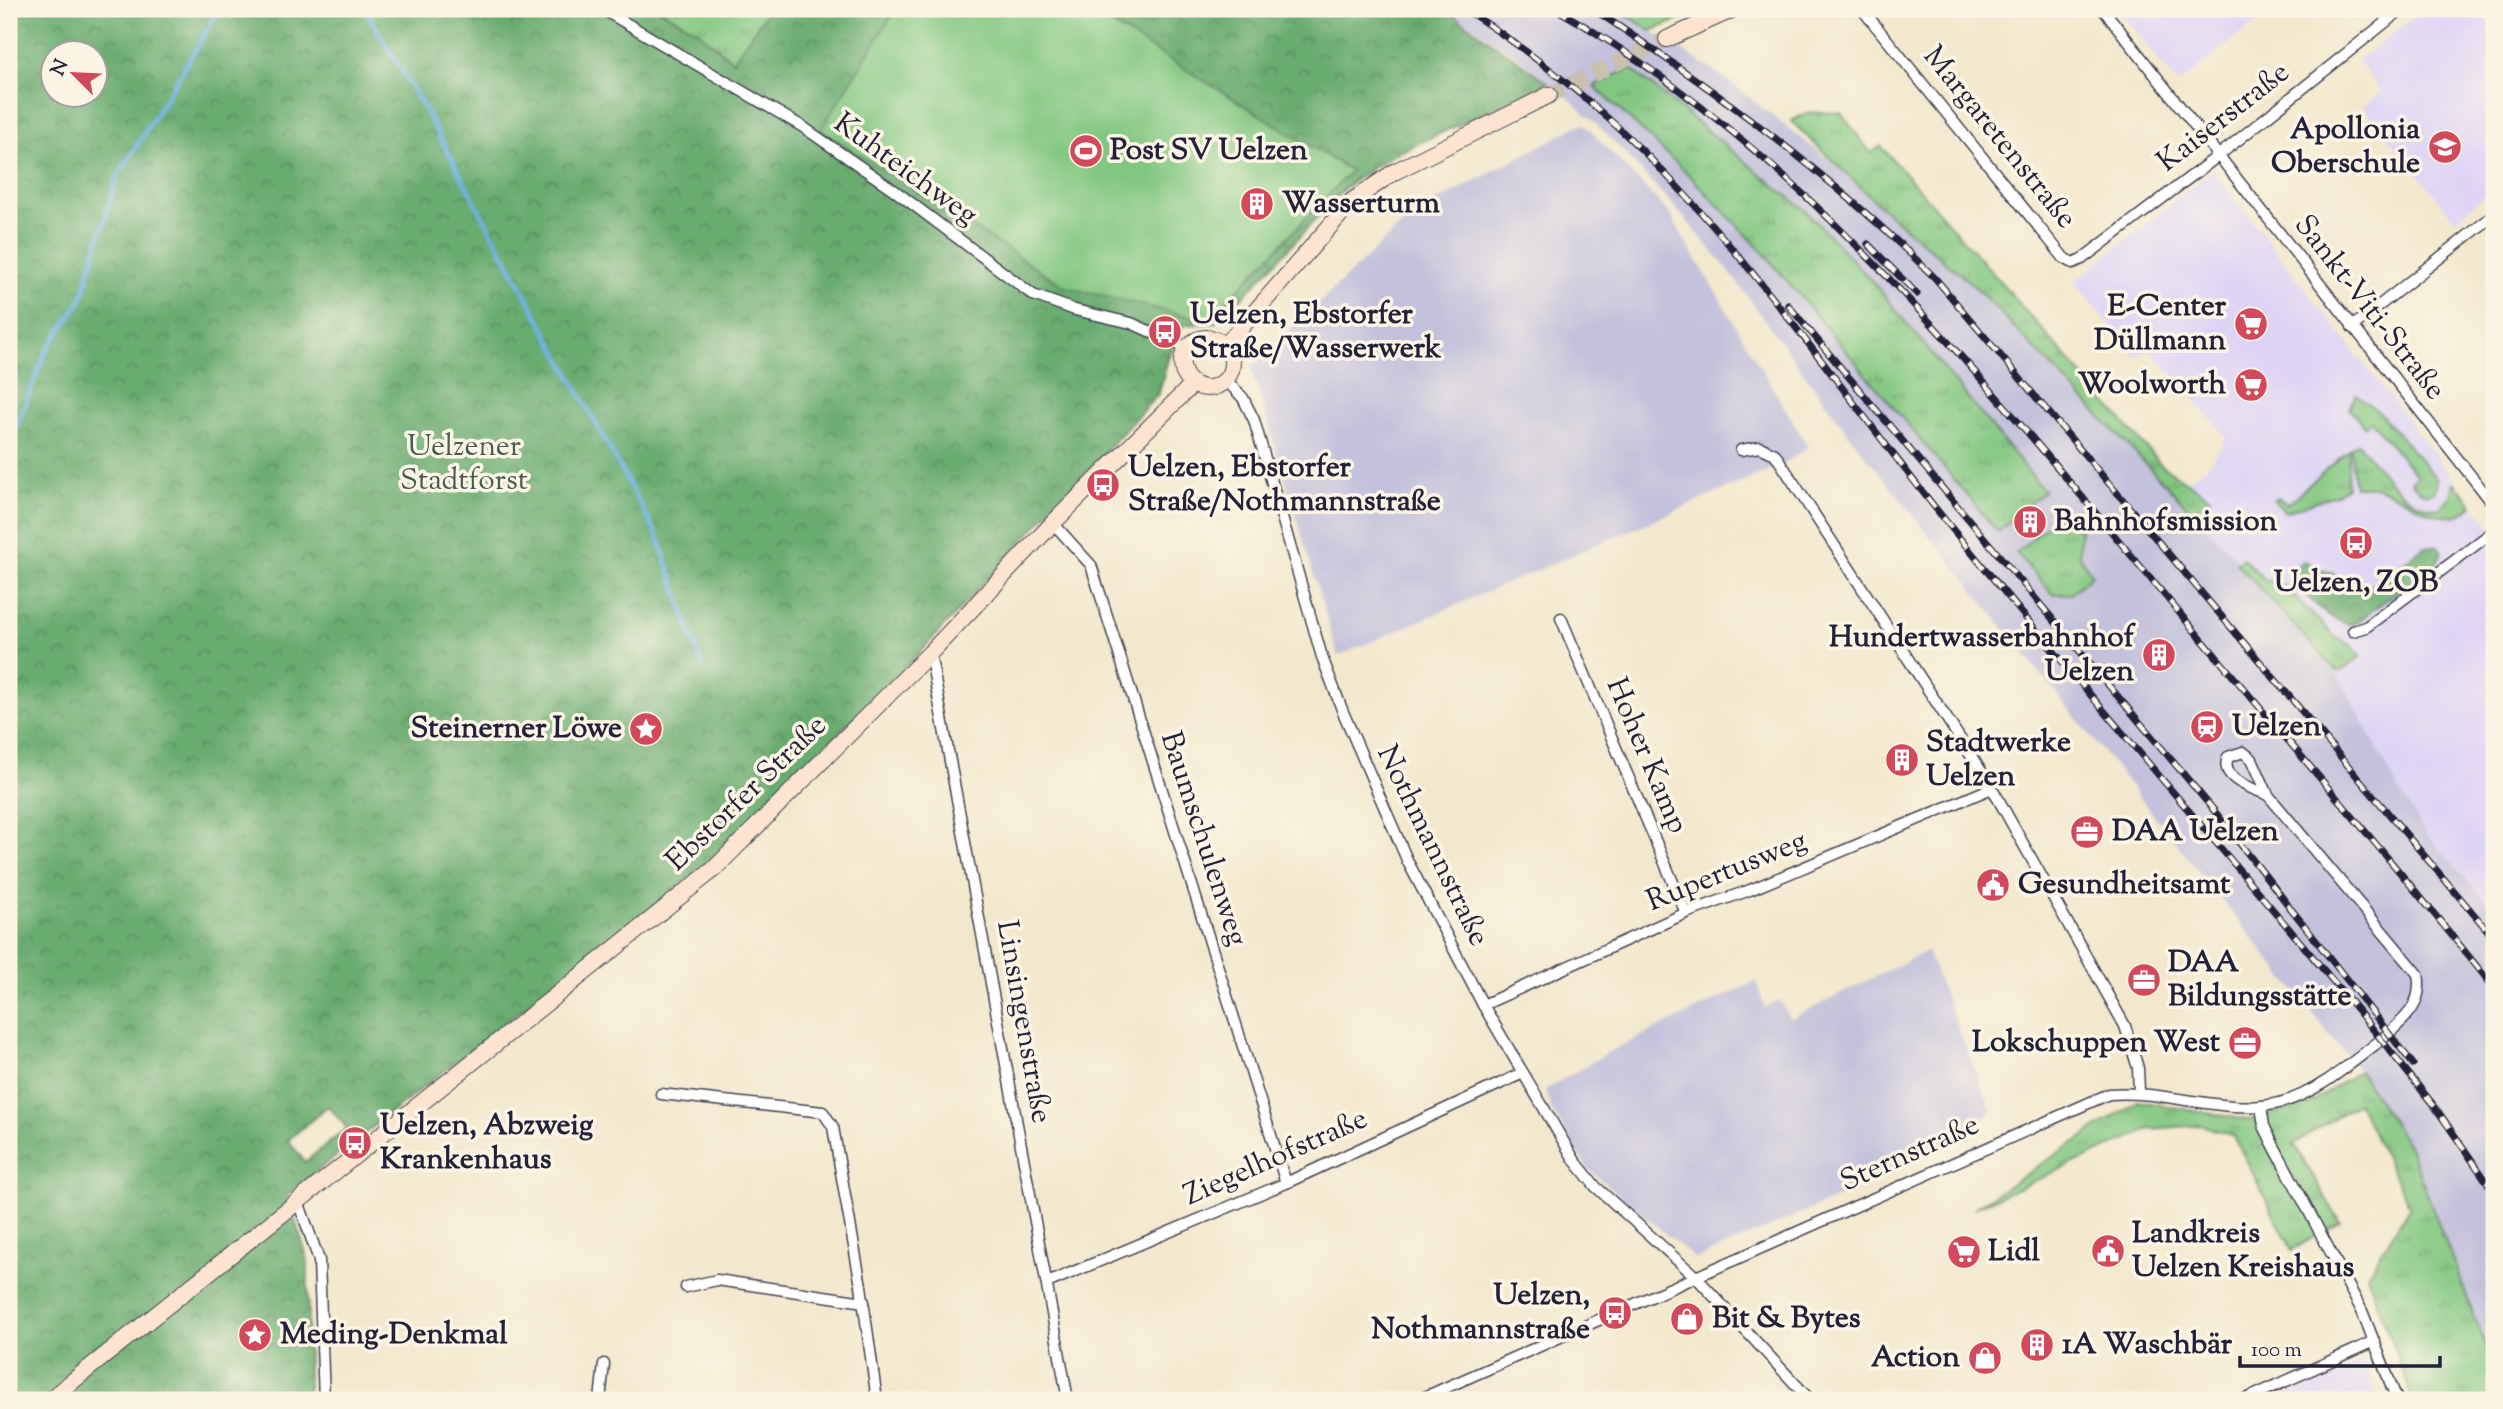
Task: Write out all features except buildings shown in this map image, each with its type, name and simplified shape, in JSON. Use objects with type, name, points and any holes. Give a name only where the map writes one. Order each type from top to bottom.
[{"type":"main road","points":[[1667,39],[1734,9]]},
{"type":"main road","points":[[1225,345],[1330,223],[1367,190],[1394,172],[1549,95]]},
{"type":"main road","points":[[1210,338],[1225,345],[1232,362],[1226,380],[1211,388],[1193,384],[1184,372],[1182,364],[1187,348],[1201,339],[1210,338]]},
{"type":"main road","name":"Ebstorfer Straße","points":[[49,1400],[713,870],[1193,384]]},
{"type":"street","name":"Kuhteichweg","points":[[602,9],[803,127],[894,190],[1033,295],[1075,310],[1131,324],[1187,348]]},
{"type":"street","name":"Margaretenstraße","points":[[1862,9],[2064,258],[2073,263]]},
{"type":"street","name":"Sankt-Viti-Straße","points":[[2103,9],[2494,505]]},
{"type":"street","name":"Kaiserstraße","points":[[2073,263],[2082,259],[2218,156],[2402,9]]},
{"type":"street","points":[[2352,327],[2494,215]]},
{"type":"street","name":"Nothmannstraße","points":[[1226,380],[1244,398],[1254,420],[1322,657],[1343,712],[1408,862],[1483,1004],[1575,1161],[1596,1187],[1696,1277],[1810,1400]]},
{"type":"street","points":[[1741,450],[1760,447],[1775,454],[1992,788],[2124,1026],[2138,1069],[2139,1091]]},
{"type":"street","name":"Baumschulenweg","points":[[1053,523],[1091,565],[1286,1182]]},
{"type":"street","points":[[2353,631],[2365,627],[2494,531]]},
{"type":"street","name":"Hoher Kamp","points":[[1561,618],[1686,913]]},
{"type":"street","name":"Linsingenstraße","points":[[930,653],[1068,1400]]},
{"type":"street","name":"Rupertusweg","points":[[1483,1004],[1686,913],[1750,890],[1992,788]]},
{"type":"street","name":"Sternstraße","points":[[1418,1400],[2073,1107],[2109,1094],[2139,1091],[2260,1106],[2290,1100],[2338,1072],[2404,1021],[2417,1002],[2421,988],[2418,974],[2268,795]]},
{"type":"street","name":"Ziegelhofstraße","points":[[1047,1283],[1286,1182],[1523,1073]]},
{"type":"street","points":[[661,1094],[823,1112],[832,1127],[864,1302],[877,1400]]},
{"type":"street","points":[[2260,1106],[2264,1126],[2273,1146],[2375,1341],[2398,1400]]},
{"type":"street","points":[[298,1201],[319,1260],[324,1400]]},
{"type":"street","points":[[685,1287],[717,1280],[864,1302]]},
{"type":"street","points":[[2244,1400],[2375,1341]]},
{"type":"street","points":[[600,1400],[604,1364]]},
{"type":"shaded area","points":[[1445,9],[1618,9],[1719,74],[1942,248],[2173,490],[2336,670],[2425,833],[2494,910],[2494,1367],[2409,1147],[2359,1071],[1850,436],[1725,266],[1675,207],[1597,124],[1568,98],[1512,53]]},
{"type":"shaded area","name":"Apollonia Oberschule","points":[[2118,9],[2272,9],[2178,84]]},
{"type":"shaded area","name":"Apollonia Oberschule","points":[[2425,9],[2478,9],[2494,29],[2494,187],[2455,220],[2363,107],[2382,92],[2357,61]]},
{"type":"shaded area","points":[[1583,123],[1669,213],[1808,447],[1782,465],[1338,656],[1251,367],[1413,214]]},
{"type":"shaded area","points":[[2213,170],[2494,531],[2494,910],[2425,833],[2395,782],[2236,563],[2173,490],[2206,468],[2227,438],[2150,349],[2136,357],[2074,282]]},
{"type":"shaded area","points":[[1927,951],[1992,1112],[1874,1182],[1696,1259],[1588,1169],[1551,1109],[1545,1090],[1610,1051],[1756,981],[1765,1008],[1780,1000],[1790,1019]]},
{"type":"shaded area","points":[[2364,1359],[2378,1400],[2273,1400],[2325,1379]]},
{"type":"green space","name":"Uelzener Stadtforst","points":[[9,9],[658,9],[698,31],[733,61],[769,9],[896,9],[822,131],[1351,171],[1087,9],[1445,9],[1549,83],[1389,157],[1345,188],[1227,314],[1214,323],[1183,325],[1168,358],[1159,393],[924,648],[709,862],[287,1195],[308,1260],[308,1400],[9,1400]],"holes":[[[328,1106],[347,1128],[305,1162],[288,1140]]]},
{"type":"green space","points":[[658,9],[769,9],[733,62],[698,31]]},
{"type":"green space","name":"Post SV Uelzen","points":[[896,9],[1087,9],[1351,171],[1208,321],[1066,287],[821,130]]},
{"type":"green space","points":[[1618,9],[1706,9],[1651,31]]},
{"type":"green space","points":[[1630,68],[1805,210],[1873,282],[2044,491],[1998,532],[1762,251],[1683,169],[1594,86]]},
{"type":"green space","points":[[1809,112],[1841,113],[1871,153],[1881,146],[2161,465],[2211,498],[2192,512],[1975,287],[1880,206],[1791,121]]},
{"type":"green space","points":[[2356,394],[2379,412],[2437,479],[2435,491],[2429,494],[2421,492],[2411,482],[2417,476],[2371,421],[2364,426],[2349,408]]},
{"type":"green space","points":[[2358,443],[2383,474],[2414,501],[2439,509],[2451,496],[2454,482],[2473,505],[2462,513],[2438,515],[2377,488],[2354,487],[2351,448]]},
{"type":"green space","points":[[2349,450],[2347,487],[2335,495],[2285,512],[2274,499],[2278,497],[2287,504]]},
{"type":"green space","points":[[2062,512],[2080,530],[2079,555],[2092,575],[2071,594],[2053,594],[2016,553]]},
{"type":"green space","points":[[2425,546],[2438,546],[2442,552],[2438,561],[2353,625],[2335,619],[2318,607],[2293,576],[2296,567],[2303,561],[2361,587],[2373,586]]},
{"type":"green space","points":[[2243,558],[2265,580],[2283,585],[2336,638],[2351,645],[2361,656],[2342,671],[2336,670],[2236,563]]},
{"type":"green space","points":[[2359,1071],[2409,1147],[2494,1367],[2494,1400],[2413,1400],[2367,1275],[2410,1207],[2358,1103],[2294,1144],[2340,1222],[2292,1250],[2234,1136],[2201,1125],[2150,1129],[1974,1208],[2138,1101],[2248,1120],[2310,1104]]},
{"type":"waterway","points":[[122,170],[220,9]]},
{"type":"waterway","points":[[365,9],[426,112],[658,537],[703,668]]},
{"type":"waterway","points":[[9,446],[46,351],[81,301],[118,174]]},
{"type":"tunnel","points":[[1549,95],[1667,39]]},
{"type":"railway","points":[[1465,9],[1541,62],[1594,106],[1657,165],[1701,213],[1785,314],[1945,520],[2368,1023],[2435,1107],[2494,1192]]},
{"type":"railway","points":[[1556,9],[1644,64],[1726,126],[1804,194],[1878,267],[2018,421],[2494,988]]},
{"type":"railway","points":[[1593,9],[1771,135],[1855,203],[1935,278],[2494,938]]},
{"type":"railway","points":[[1868,244],[1917,294]]},
{"type":"railway","points":[[1788,305],[2212,808],[2413,1064]]},
{"type":"place","name":"Apollonia Oberschule","points":[[2445,147]]},
{"type":"place","name":"Post SV Uelzen","points":[[1086,151]]},
{"type":"place","name":"Wasserturm","points":[[1257,204]]},
{"type":"place","name":"E-Center Düllmann","points":[[2251,324]]},
{"type":"place","name":"Uelzen, Ebstorfer Straße/Wasserwerk","points":[[1165,332]]},
{"type":"place","name":"Woolworth","points":[[2251,385]]},
{"type":"place","name":"Uelzen, Ebstorfer Straße/Nothmannstraße","points":[[1103,485]]},
{"type":"place","name":"Bahnhofsmission","points":[[2030,522]]},
{"type":"place","name":"Uelzen, ZOB","points":[[2356,543]]},
{"type":"place","name":"Hundertwasserbahnhof Uelzen","points":[[2159,655]]},
{"type":"place","name":"Uelzen","points":[[2207,727]]},
{"type":"place","name":"Steinerner Löwe","points":[[646,729]]},
{"type":"place","name":"Stadtwerke Uelzen","points":[[1902,760]]},
{"type":"place","name":"DAA Uelzen","points":[[2087,832]]},
{"type":"place","name":"Gesundheitsamt","points":[[1993,885]]},
{"type":"place","name":"DAA Bildungsstätte","points":[[2144,980]]},
{"type":"place","name":"Lokschuppen West","points":[[2245,1043]]},
{"type":"place","name":"Uelzen, Abzweig Krankenhaus","points":[[355,1143]]},
{"type":"place","name":"Landkreis Uelzen Kreishaus","points":[[2108,1251]]},
{"type":"place","name":"Lidl","points":[[1964,1252]]},
{"type":"place","name":"Uelzen, Nothmannstraße","points":[[1615,1313]]},
{"type":"place","name":"Bit & Bytes","points":[[1687,1319]]},
{"type":"place","name":"Meding-Denkmal","points":[[255,1335]]},
{"type":"place","name":"1A Waschbär","points":[[2037,1345]]},
{"type":"place","name":"Action","points":[[1985,1358]]}]
